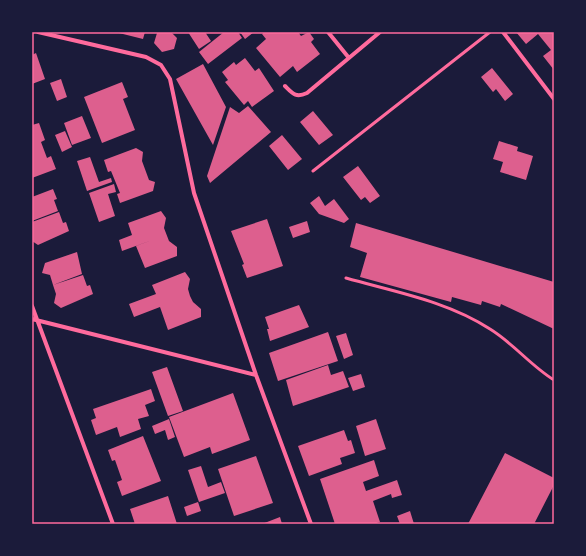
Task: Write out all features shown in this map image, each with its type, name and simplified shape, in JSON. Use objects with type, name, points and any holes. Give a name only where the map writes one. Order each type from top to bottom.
[{"type":"street","points":[[38,32],[146,57],[161,65],[170,79],[194,193],[256,374],[311,524]]},
{"type":"street","points":[[328,32],[348,58]]},
{"type":"street","points":[[285,86],[294,95],[300,96],[307,93],[380,32]]},
{"type":"street","points":[[503,32],[554,99]]},
{"type":"street","points":[[32,306],[113,524]]},
{"type":"street","points":[[32,319],[256,374]]},
{"type":"lane","points":[[313,171],[490,32]]},
{"type":"lane","points":[[346,278],[432,302],[465,315],[491,329],[543,373],[554,380]]},
{"type":"building","points":[[115,32],[145,32],[143,39]]},
{"type":"building","points":[[171,32],[177,38],[174,49],[162,52],[154,43],[157,33]]},
{"type":"building","points":[[188,32],[205,32],[211,41],[199,49]]},
{"type":"building","points":[[224,32],[238,32],[242,38],[208,64],[199,52]]},
{"type":"building","points":[[240,32],[254,32],[245,39]]},
{"type":"building","points":[[265,32],[298,32],[301,36],[309,32],[314,39],[311,42],[320,54],[297,72],[293,66],[280,77],[256,48],[266,39],[262,34]]},
{"type":"building","points":[[516,32],[554,32],[554,70],[543,56],[551,50],[538,34],[526,44]]},
{"type":"building","points":[[36,53],[45,79],[32,84],[32,55]]},
{"type":"building","points":[[245,58],[255,71],[259,68],[274,91],[252,107],[248,101],[244,105],[225,82],[228,80],[222,72],[234,62],[236,65]]},
{"type":"building","points":[[203,64],[226,107],[213,145],[176,79]]},
{"type":"building","points":[[492,68],[513,94],[505,101],[496,89],[493,92],[481,77]]},
{"type":"building","points":[[61,79],[67,97],[57,101],[50,83]]},
{"type":"building","points":[[122,82],[128,97],[123,99],[135,130],[102,143],[84,97]]},
{"type":"building","points":[[248,106],[271,132],[210,183],[207,176],[230,107],[239,113]]},
{"type":"building","points":[[313,111],[333,135],[319,145],[300,122]]},
{"type":"building","points":[[82,116],[91,138],[72,145],[64,123]]},
{"type":"building","points":[[39,123],[45,140],[41,142],[47,158],[51,156],[56,169],[32,178],[32,125]]},
{"type":"building","points":[[65,131],[72,147],[62,152],[55,135]]},
{"type":"building","points":[[282,135],[302,159],[288,170],[269,146]]},
{"type":"building","points":[[499,141],[518,147],[517,151],[533,156],[526,180],[500,172],[503,162],[493,159]]},
{"type":"building","points":[[136,148],[143,152],[142,161],[149,180],[155,182],[153,191],[120,203],[117,194],[120,193],[111,171],[108,172],[104,160]]},
{"type":"building","points":[[90,157],[99,182],[111,178],[112,182],[87,191],[77,161]]},
{"type":"building","points":[[358,166],[380,196],[370,203],[365,197],[361,200],[343,177]]},
{"type":"building","points":[[114,184],[116,192],[108,194],[115,216],[99,222],[89,193]]},
{"type":"building","points":[[53,189],[57,199],[54,200],[58,211],[32,221],[32,197]]},
{"type":"building","points":[[319,196],[325,206],[334,199],[349,219],[344,223],[319,214],[310,203]]},
{"type":"building","points":[[161,211],[166,218],[164,228],[169,241],[177,247],[177,256],[145,268],[136,246],[155,239],[122,251],[119,240],[132,235],[128,223]]},
{"type":"building","points":[[59,212],[63,223],[66,222],[69,231],[38,245],[32,241],[32,222]]},
{"type":"building","points":[[267,219],[283,266],[247,278],[242,265],[244,264],[231,231]]},
{"type":"building","points":[[307,221],[310,232],[293,238],[289,227]]},
{"type":"building","points":[[356,223],[554,282],[554,329],[501,304],[500,307],[482,301],[481,305],[452,297],[451,302],[360,277],[367,253],[350,247]]},
{"type":"building","points":[[77,252],[82,274],[53,285],[50,275],[42,273],[45,263]]},
{"type":"building","points":[[185,272],[190,279],[188,289],[190,296],[193,302],[201,309],[201,317],[168,330],[160,307],[134,317],[129,304],[156,294],[152,285]]},
{"type":"building","points":[[83,275],[87,286],[90,285],[93,294],[61,308],[54,303],[56,294],[53,285]]},
{"type":"building","points":[[299,305],[309,327],[270,341],[267,329],[269,329],[265,317]]},
{"type":"building","points":[[328,332],[338,361],[278,381],[269,353]]},
{"type":"building","points":[[346,333],[353,355],[344,359],[336,336]]},
{"type":"building","points":[[328,365],[331,375],[343,371],[349,387],[293,406],[286,380]]},
{"type":"building","points":[[167,367],[183,411],[168,416],[152,372]]},
{"type":"building","points":[[361,374],[365,387],[353,391],[348,378]]},
{"type":"building","points":[[151,389],[155,401],[145,405],[149,416],[138,419],[141,429],[120,437],[117,427],[96,435],[91,420],[96,418],[93,409]]},
{"type":"building","points":[[233,393],[250,440],[212,454],[210,447],[184,457],[169,417]]},
{"type":"building","points":[[169,419],[175,437],[168,440],[165,430],[155,434],[152,426]]},
{"type":"building","points":[[376,419],[386,449],[365,456],[356,426]]},
{"type":"building","points":[[344,430],[348,441],[351,440],[355,453],[340,458],[342,464],[309,476],[298,446]]},
{"type":"building","points":[[143,436],[161,481],[122,496],[117,482],[122,480],[115,460],[112,461],[108,450]]},
{"type":"building","points":[[505,453],[554,478],[554,485],[534,524],[468,524]]},
{"type":"building","points":[[256,456],[273,503],[234,516],[218,469]]},
{"type":"building","points":[[374,460],[379,476],[363,482],[366,491],[397,480],[402,495],[392,498],[391,494],[373,501],[380,522],[373,524],[335,524],[320,479]]},
{"type":"building","points":[[201,466],[208,487],[221,482],[225,493],[199,502],[188,470]]},
{"type":"building","points":[[168,496],[177,524],[135,524],[130,509]]},
{"type":"building","points":[[198,502],[201,511],[187,516],[184,507]]},
{"type":"building","points":[[410,511],[414,524],[400,524],[397,516]]},
{"type":"building","points":[[280,517],[282,524],[262,524]]}]
